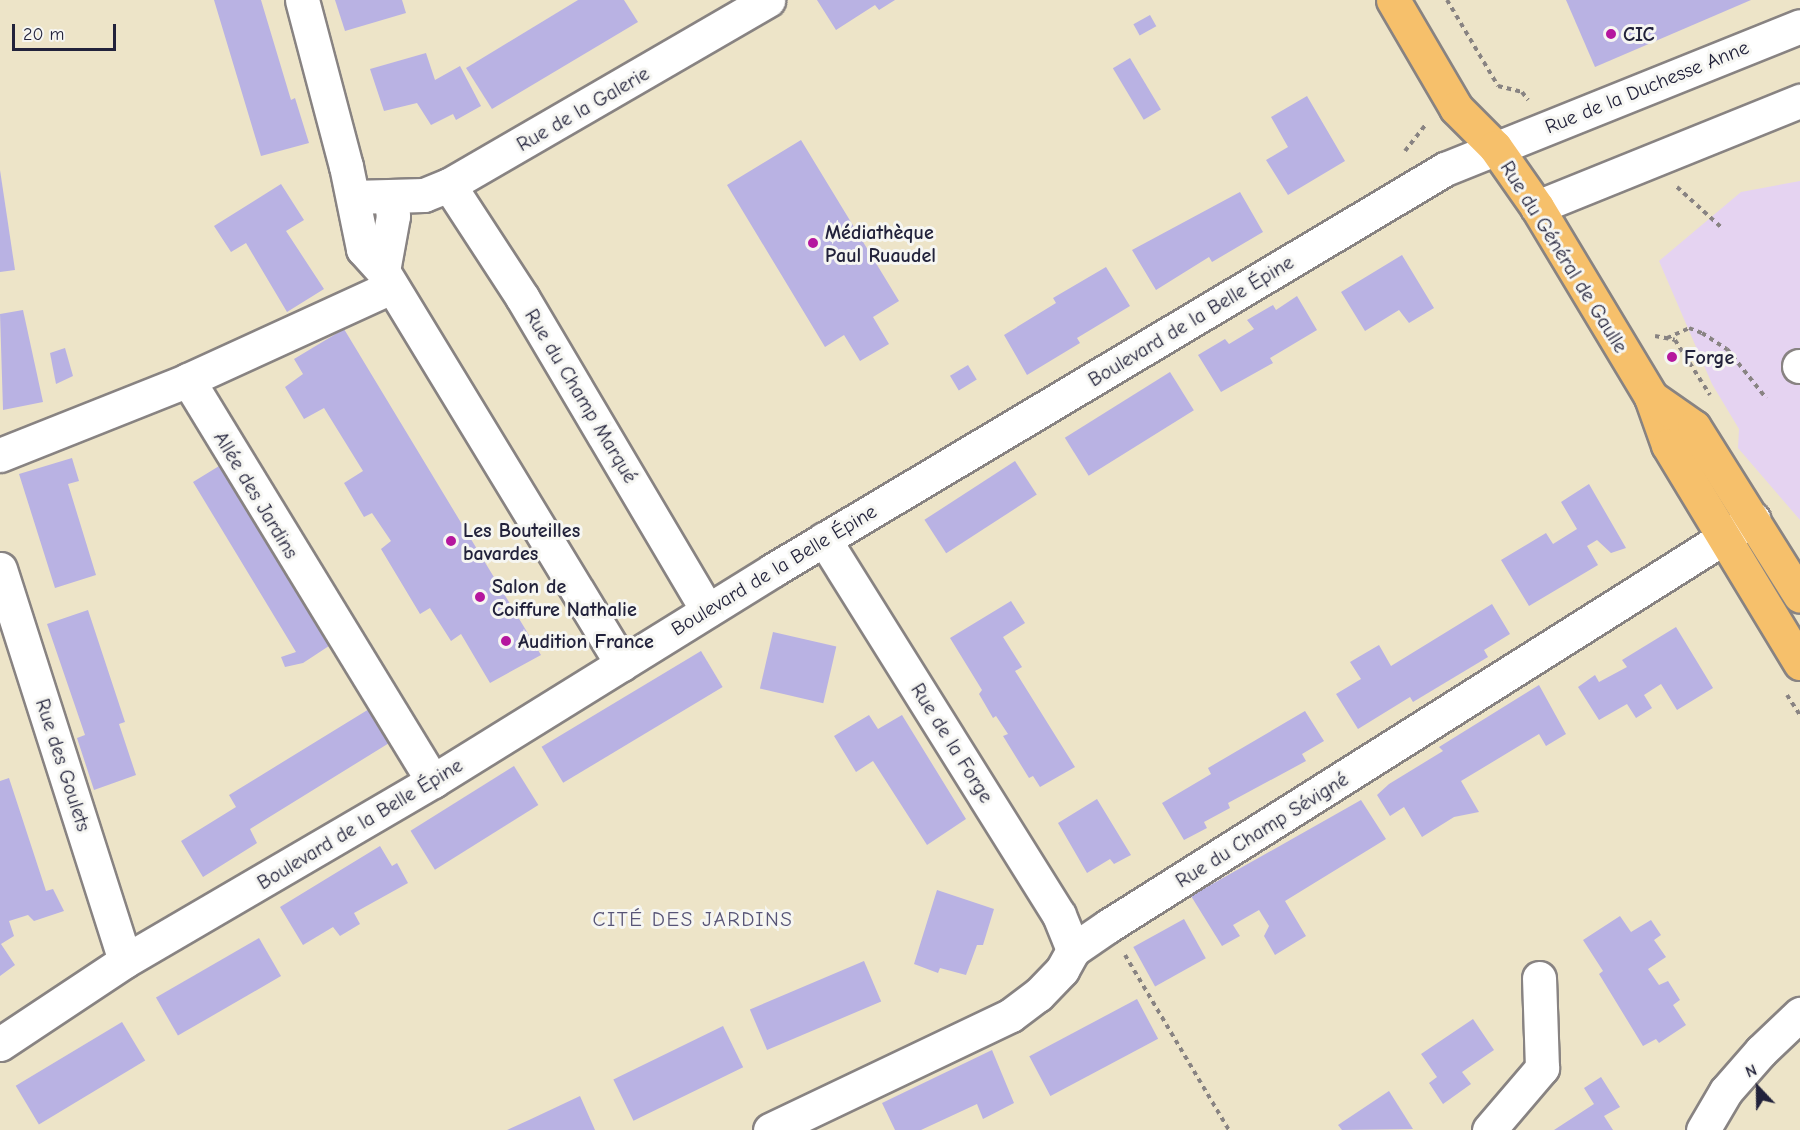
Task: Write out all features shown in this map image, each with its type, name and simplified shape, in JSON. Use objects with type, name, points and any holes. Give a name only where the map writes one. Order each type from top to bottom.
[{"type":"main road","name":"Rue du Général de Gaulle","points":[[1393,0],[1456,108],[1494,147],[1537,207],[1651,397],[1668,445],[1800,663]]},
{"type":"main road","name":"Rue du Général de Gaulle","points":[[1651,397],[1694,427],[1800,596]]},
{"type":"street","points":[[302,0],[353,197],[363,249],[387,279],[622,664]]},
{"type":"street","name":"Rue de la Galerie","points":[[390,198],[424,195],[449,185],[768,0]]},
{"type":"street","name":"Rue de la Duchesse Anne","points":[[1494,147],[1800,26]]},
{"type":"street","points":[[1537,207],[1800,101]]},
{"type":"street","name":"Boulevard de la Belle Épine","points":[[0,1044],[125,961],[433,781],[824,539],[1445,169],[1494,147]]},
{"type":"street","name":"Rue du Champ Marqué","points":[[449,185],[522,297],[707,610]]},
{"type":"street","points":[[353,197],[390,198],[393,216],[387,279]]},
{"type":"street","points":[[0,455],[188,380],[387,279]]},
{"type":"street","name":"Allée des Jardins","points":[[188,380],[302,572],[420,754],[433,781]]},
{"type":"street","name":"Rue du Champ Sévigné","points":[[770,1130],[1011,1015],[1038,995],[1062,970],[1073,950],[1108,926],[1753,519]]},
{"type":"street","name":"Rue de la Forge","points":[[824,539],[1059,915],[1073,950]]},
{"type":"street","name":"Rue des Goulets","points":[[0,569],[125,961]]},
{"type":"street","points":[[1489,1130],[1542,1068],[1539,978]]},
{"type":"street","points":[[1703,1130],[1726,1091],[1800,1014]]},
{"type":"path","points":[[1447,0],[1498,86],[1522,92],[1548,127]]},
{"type":"path","points":[[1651,162],[1720,227]]},
{"type":"path","points":[[1666,339],[1689,328],[1702,333],[1727,349],[1766,398]]},
{"type":"path","points":[[1108,926],[1228,1130]]},
{"type":"shaded area","points":[[1800,181],[1800,520],[1738,448],[1739,429],[1712,384],[1659,261],[1741,192]]},
{"type":"building","points":[[214,0],[261,0],[291,100],[295,98],[309,143],[261,156]]},
{"type":"building","points":[[335,0],[402,0],[406,13],[345,31]]},
{"type":"building","points":[[578,0],[624,0],[638,22],[492,109],[466,68]]},
{"type":"building","points":[[817,0],[895,0],[879,10],[875,5],[836,30]]},
{"type":"building","points":[[1566,0],[1751,0],[1595,67]]},
{"type":"building","points":[[1150,15],[1156,26],[1140,36],[1133,24]]},
{"type":"building","points":[[426,53],[435,80],[460,66],[481,106],[456,120],[453,114],[431,125],[417,103],[384,111],[370,69]]},
{"type":"building","points":[[1130,58],[1161,109],[1144,120],[1113,68]]},
{"type":"building","points":[[1307,96],[1345,161],[1288,195],[1266,160],[1288,147],[1271,117]]},
{"type":"building","name":"Médiathèque Paul Ruaudel","points":[[801,140],[899,301],[873,317],[889,344],[860,361],[844,335],[825,347],[727,185]]},
{"type":"building","points":[[0,170],[15,270],[0,272]]},
{"type":"building","points":[[281,184],[304,220],[286,231],[324,289],[287,312],[246,243],[231,252],[214,226]]},
{"type":"building","points":[[1240,192],[1263,232],[1212,262],[1209,257],[1156,290],[1132,250]]},
{"type":"building","points":[[1402,255],[1434,308],[1409,323],[1399,310],[1365,331],[1341,292]]},
{"type":"building","points":[[1106,267],[1130,306],[1077,338],[1080,343],[1027,375],[1004,335],[1056,303],[1053,298]]},
{"type":"building","points":[[1297,296],[1317,330],[1270,358],[1273,363],[1221,392],[1198,355],[1225,339],[1229,344],[1254,329],[1247,320],[1273,305],[1276,310]]},
{"type":"building","points":[[23,310],[43,402],[3,410],[0,314]]},
{"type":"building","points":[[344,329],[541,655],[490,683],[461,634],[451,641],[430,608],[420,614],[381,549],[391,541],[372,513],[364,517],[344,483],[363,471],[324,408],[304,419],[285,387],[303,374],[294,359]]},
{"type":"building","points":[[65,348],[73,376],[56,384],[50,353]]},
{"type":"building","points":[[968,365],[977,380],[959,390],[950,376]]},
{"type":"building","points":[[1170,372],[1194,410],[1089,476],[1065,438]]},
{"type":"building","points":[[72,458],[79,481],[68,484],[96,575],[55,588],[19,474]]},
{"type":"building","points":[[1015,461],[1037,495],[946,553],[924,520]]},
{"type":"building","points":[[224,463],[335,642],[303,663],[285,667],[281,657],[296,652],[193,482]]},
{"type":"building","points":[[1589,484],[1626,548],[1611,553],[1597,540],[1587,546],[1598,565],[1529,606],[1501,560],[1546,533],[1553,544],[1577,529],[1561,502]]},
{"type":"building","points":[[1011,601],[1025,623],[1003,637],[1022,667],[1015,671],[1075,767],[1040,787],[1033,776],[1029,778],[1003,736],[1008,734],[996,716],[993,718],[979,694],[982,690],[950,638]]},
{"type":"building","points":[[1492,604],[1510,634],[1484,650],[1488,657],[1413,702],[1410,697],[1358,729],[1336,694],[1361,679],[1350,662],[1379,645],[1391,666]]},
{"type":"building","points":[[88,610],[125,722],[119,724],[136,775],[94,790],[77,738],[85,735],[47,624]]},
{"type":"building","points":[[1676,627],[1713,688],[1677,710],[1661,684],[1644,695],[1652,708],[1636,718],[1627,704],[1599,720],[1578,687],[1595,675],[1599,682],[1627,667],[1622,660]]},
{"type":"building","points":[[773,632],[836,647],[823,703],[760,689]]},
{"type":"building","points":[[701,651],[723,687],[563,783],[542,747]]},
{"type":"building","points":[[1539,685],[1566,734],[1546,746],[1539,734],[1461,781],[1479,812],[1454,817],[1422,837],[1404,807],[1390,816],[1377,795],[1389,784],[1443,751],[1439,747]]},
{"type":"building","points":[[374,706],[394,740],[250,829],[257,843],[203,877],[181,841],[236,807],[229,795]]},
{"type":"building","points":[[1305,711],[1324,741],[1302,754],[1306,761],[1228,803],[1230,808],[1204,822],[1207,828],[1184,840],[1162,803],[1211,774],[1208,768]]},
{"type":"building","points":[[869,715],[878,729],[902,715],[966,819],[927,845],[873,761],[856,772],[834,736]]},
{"type":"building","points":[[514,766],[538,805],[435,870],[411,831]]},
{"type":"building","points":[[9,778],[46,891],[53,889],[64,911],[34,921],[28,915],[9,921],[14,936],[1,944],[15,965],[0,976],[0,781]]},
{"type":"building","points":[[1097,799],[1131,855],[1114,864],[1110,859],[1087,873],[1058,823]]},
{"type":"building","points":[[1361,800],[1386,839],[1285,901],[1306,936],[1275,955],[1264,936],[1269,926],[1259,910],[1233,925],[1240,936],[1222,946],[1191,896]]},
{"type":"building","points":[[380,846],[392,866],[397,863],[408,883],[354,913],[360,924],[340,936],[333,927],[303,945],[280,907]]},
{"type":"building","points":[[937,890],[994,909],[983,945],[977,945],[966,975],[940,968],[938,973],[914,964]]},
{"type":"building","points":[[1620,916],[1631,932],[1651,920],[1661,935],[1654,940],[1666,957],[1648,969],[1659,985],[1668,981],[1680,1000],[1673,1005],[1686,1025],[1659,1043],[1656,1039],[1643,1046],[1599,974],[1603,971],[1583,940]]},
{"type":"building","points":[[1184,919],[1206,958],[1155,986],[1133,947]]},
{"type":"building","points":[[259,938],[281,976],[178,1036],[156,998]]},
{"type":"building","points":[[864,961],[881,1002],[767,1050],[750,1009]]},
{"type":"building","points":[[1137,999],[1158,1039],[1050,1096],[1029,1056]]},
{"type":"building","points":[[1473,1019],[1494,1050],[1462,1072],[1471,1084],[1443,1104],[1429,1083],[1437,1077],[1421,1054]]},
{"type":"building","points":[[122,1022],[145,1061],[39,1124],[16,1086]]},
{"type":"building","points":[[723,1026],[743,1067],[634,1121],[613,1079]]},
{"type":"building","points":[[992,1050],[1014,1103],[983,1119],[977,1104],[921,1130],[895,1130],[882,1103]]},
{"type":"building","points":[[1601,1077],[1620,1107],[1604,1116],[1613,1130],[1554,1130],[1594,1104],[1584,1088]]},
{"type":"building","points":[[1389,1091],[1413,1129],[1342,1130],[1338,1125]]},
{"type":"building","points":[[580,1096],[595,1130],[507,1130],[529,1120]]},
{"type":"place","name":"CIC","points":[[1611,34]]},
{"type":"place","name":"Médiathèque Paul Ruaudel","points":[[813,243]]},
{"type":"place","name":"Forge","points":[[1672,357]]},
{"type":"place","name":"Les Bouteilles bavardes","points":[[451,541]]},
{"type":"place","name":"Salon de Coiffure Nathalie","points":[[480,597]]},
{"type":"place","name":"Audition France","points":[[506,641]]},
{"type":"district","name":"CITÉ DES JARDINS","points":[[693,919]]}]
